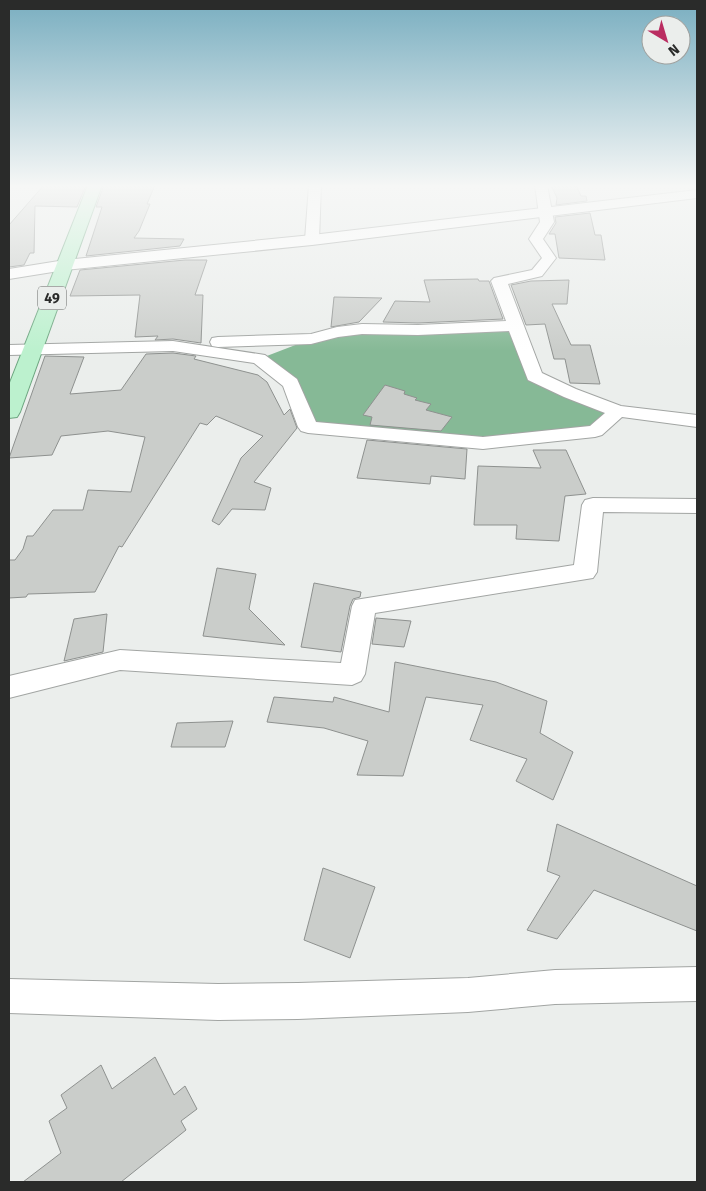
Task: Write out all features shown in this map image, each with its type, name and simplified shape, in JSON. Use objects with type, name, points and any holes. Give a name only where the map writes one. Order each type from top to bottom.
[{"type":"main road","name":"49","points":[[9,412],[74,241]]},
{"type":"street","points":[[9,274],[65,265],[306,241]]},
{"type":"street","points":[[537,241],[549,258],[538,273],[499,281],[534,376],[570,393],[618,411],[697,421]]},
{"type":"street","points":[[9,350],[173,346],[196,343],[311,339],[337,332],[362,329],[418,330],[515,326]]},
{"type":"street","points":[[173,346],[259,359],[291,383],[308,427],[483,443],[595,431],[618,411]]},
{"type":"street","points":[[9,687],[120,660],[352,674],[364,606],[585,572],[593,505],[697,506]]},
{"type":"street","points":[[9,996],[218,1002],[298,1002],[468,995],[555,987],[697,984]]},
{"type":"green space","points":[[515,326],[534,376],[618,411],[595,431],[483,443],[308,427],[291,383],[259,359],[311,339],[337,332]]},
{"type":"building","points":[[9,241],[34,241],[34,253],[30,253],[24,265],[9,267]]},
{"type":"building","points":[[91,241],[183,241],[180,246],[86,256]]},
{"type":"building","points":[[556,241],[602,241],[605,260],[559,258]]},
{"type":"building","points":[[185,260],[207,260],[195,295],[203,295],[201,343],[173,339],[155,340],[158,336],[135,337],[140,295],[70,296],[80,270]]},
{"type":"building","points":[[478,279],[479,281],[489,281],[503,319],[418,323],[383,322],[395,301],[430,302],[424,280]]},
{"type":"building","points":[[569,280],[567,304],[552,304],[571,345],[590,345],[600,384],[570,383],[565,359],[554,359],[545,324],[526,325],[511,285],[531,281]]},
{"type":"building","points":[[334,297],[382,298],[359,322],[331,327]]},
{"type":"building","points":[[173,353],[196,356],[194,359],[258,375],[267,382],[284,415],[290,409],[297,428],[254,482],[271,488],[265,510],[232,509],[219,525],[212,521],[241,458],[263,436],[216,416],[207,425],[200,423],[122,547],[119,546],[95,592],[28,594],[26,597],[9,598],[9,560],[15,560],[23,549],[27,536],[33,536],[53,510],[83,510],[88,490],[131,492],[145,437],[108,431],[61,436],[52,455],[9,458],[45,356],[84,357],[70,394],[121,390],[146,354]]},
{"type":"building","points":[[385,385],[405,391],[404,394],[417,398],[415,400],[431,404],[426,410],[452,417],[441,431],[370,425],[372,417],[363,415]]},
{"type":"building","points":[[367,440],[467,449],[465,479],[431,476],[430,484],[357,478]]},
{"type":"building","points":[[533,450],[566,450],[586,494],[565,496],[559,541],[516,539],[517,525],[474,525],[478,466],[541,468]]},
{"type":"building","points":[[217,568],[256,574],[249,609],[285,645],[203,636]]},
{"type":"building","points":[[314,583],[361,592],[360,597],[353,599],[350,606],[341,652],[301,647]]},
{"type":"building","points":[[107,614],[103,652],[64,661],[74,619]]},
{"type":"building","points":[[376,618],[411,621],[404,647],[372,644]]},
{"type":"building","points":[[395,662],[496,682],[547,701],[540,733],[573,752],[553,800],[516,781],[527,759],[470,740],[483,705],[426,697],[403,776],[357,775],[368,741],[324,728],[267,722],[274,697],[333,702],[334,697],[389,712]]},
{"type":"building","points":[[233,721],[225,747],[171,747],[177,723]]},
{"type":"building","points":[[557,824],[697,886],[697,931],[594,890],[557,939],[527,930],[560,876],[547,871]]},
{"type":"building","points":[[323,868],[375,887],[350,958],[304,940]]},
{"type":"building","points":[[155,1057],[174,1095],[185,1086],[197,1109],[181,1121],[186,1130],[121,1182],[23,1182],[61,1153],[49,1121],[67,1108],[61,1095],[101,1065],[112,1089]]}]
